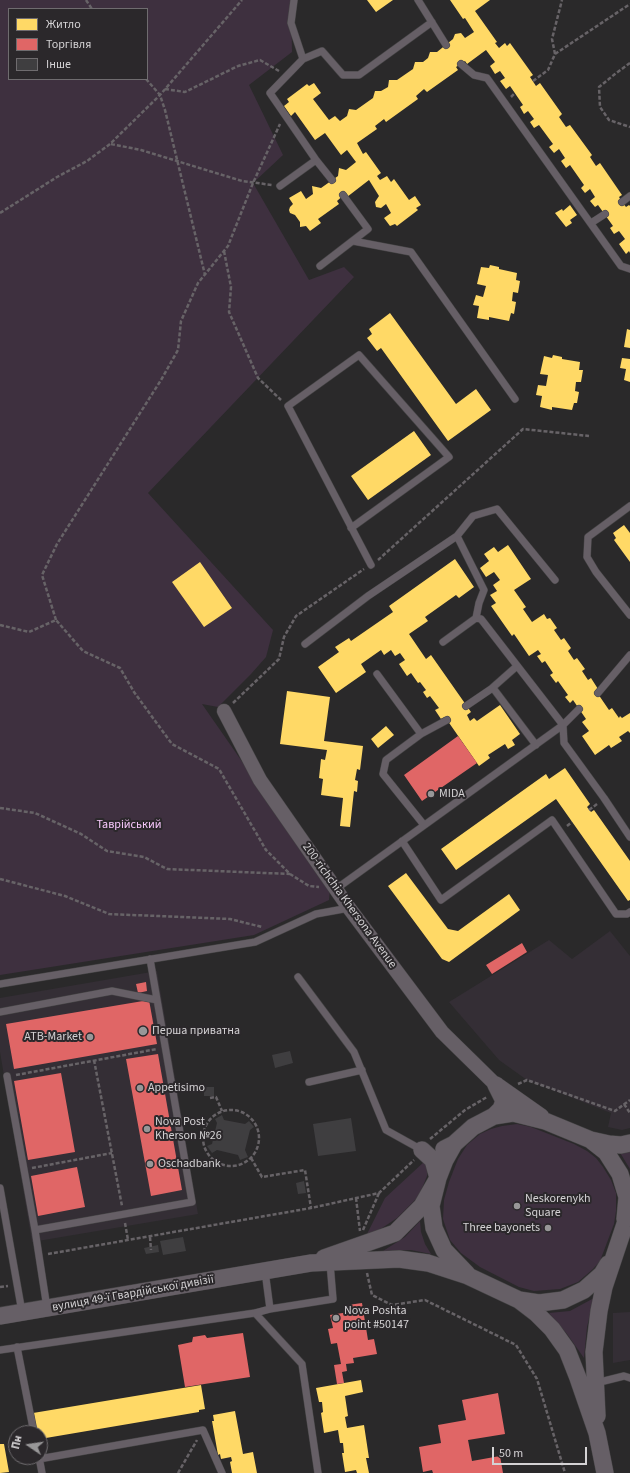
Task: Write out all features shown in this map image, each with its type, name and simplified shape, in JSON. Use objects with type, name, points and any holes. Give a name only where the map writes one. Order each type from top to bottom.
[{"type":"street","name":"200-richchia Khersona Avenue","points":[[224,711],[260,780],[349,908],[442,1032],[496,1084]]},
{"type":"street","points":[[422,1150],[436,1154],[454,1144],[473,1127],[494,1116],[501,1109],[504,1101],[496,1084]]},
{"type":"street","points":[[496,1084],[546,1121]]},
{"type":"street","points":[[494,1116],[513,1113],[546,1121],[591,1140],[621,1145],[630,1143]]},
{"type":"street","points":[[591,1140],[606,1152],[620,1174],[627,1197],[627,1216],[604,1287],[599,1312],[594,1352],[597,1433]]},
{"type":"street","points":[[454,1144],[445,1160],[438,1178],[431,1206],[434,1228],[444,1250],[468,1276]]},
{"type":"street","points":[[311,1263],[395,1233],[422,1206],[438,1178],[433,1160],[422,1150]]},
{"type":"street","points":[[519,1300],[539,1303],[563,1300],[584,1290],[602,1274],[616,1251]]},
{"type":"street","points":[[311,1263],[399,1260],[428,1263],[468,1276],[519,1300],[536,1313],[552,1330],[567,1350],[597,1433],[605,1473]]},
{"type":"street","name":"вулиця 49-ї Гвардійської дивізії","points":[[0,1316],[311,1263]]},
{"type":"lane","points":[[294,0],[291,23],[303,59]]},
{"type":"lane","points":[[418,0],[446,45]]},
{"type":"lane","points":[[332,180],[316,160],[270,93],[303,59],[322,51],[342,75],[359,75],[432,22]]},
{"type":"lane","points":[[461,64],[474,75],[487,78],[621,266],[630,269]]},
{"type":"lane","points":[[280,186],[316,160]]},
{"type":"lane","points":[[320,266],[368,229],[343,195]]},
{"type":"lane","points":[[622,202],[630,196]]},
{"type":"lane","points":[[591,223],[605,214]]},
{"type":"lane","points":[[352,241],[411,252],[515,399]]},
{"type":"lane","points":[[351,528],[448,457],[359,355],[288,406],[370,565]]},
{"type":"lane","points":[[630,506],[588,537],[588,557],[596,572],[630,615]]},
{"type":"lane","points":[[305,644],[368,596],[457,536],[473,516],[497,509],[555,580]]},
{"type":"lane","points":[[443,642],[476,618],[479,603],[484,590],[457,536]]},
{"type":"lane","points":[[476,618],[481,619],[563,725],[564,743],[630,837]]},
{"type":"lane","points":[[598,693],[630,655]]},
{"type":"lane","points":[[466,706],[493,688],[517,666]]},
{"type":"lane","points":[[377,674],[421,734]]},
{"type":"lane","points":[[493,688],[536,745]]},
{"type":"lane","points":[[336,889],[563,725],[579,709]]},
{"type":"lane","points":[[424,826],[383,774],[386,760],[421,734],[447,720]]},
{"type":"lane","points":[[402,841],[441,900],[552,820],[616,914],[627,914],[630,912]]},
{"type":"lane","points":[[0,984],[255,942],[316,914],[349,908]]},
{"type":"lane","points":[[35,1230],[192,1202],[150,959]]},
{"type":"lane","points":[[298,977],[354,1052],[386,1130],[422,1150]]},
{"type":"lane","points":[[0,1012],[112,991],[157,1000]]},
{"type":"lane","points":[[309,1082],[362,1070]]},
{"type":"lane","points":[[7,1076],[48,1308]]},
{"type":"lane","points":[[0,1188],[22,1312]]},
{"type":"lane","points":[[0,1350],[255,1313],[333,1299],[330,1263]]},
{"type":"lane","points":[[265,1271],[270,1310]]},
{"type":"lane","points":[[255,1313],[302,1364],[318,1473]]},
{"type":"lane","points":[[17,1347],[32,1425]]},
{"type":"lane","points":[[596,1383],[624,1376],[630,1378]]},
{"type":"lane","points":[[48,1456],[203,1430],[222,1473]]},
{"type":"path","points":[[0,213],[57,177],[87,161],[110,144],[160,95],[242,0]]},
{"type":"path","points":[[555,54],[552,39],[562,0]]},
{"type":"path","points":[[533,81],[548,70],[555,54],[630,4]]},
{"type":"path","points":[[165,89],[185,92],[238,66],[260,60],[287,75]]},
{"type":"path","points":[[630,63],[599,87],[600,107],[609,120],[630,127]]},
{"type":"path","points":[[147,80],[160,95],[166,110],[205,275]]},
{"type":"path","points":[[284,114],[253,183],[228,246],[198,283],[181,321],[178,350],[161,380],[57,544],[42,575],[56,620],[83,651],[120,668],[134,692],[172,744],[219,769],[266,850],[290,874],[309,886],[336,889]]},
{"type":"path","points":[[110,144],[141,150],[242,181],[280,186]]},
{"type":"path","points":[[224,251],[231,287],[229,312],[258,378],[288,406]]},
{"type":"path","points":[[224,711],[279,659],[284,637],[296,616],[385,554],[523,429],[589,436]]},
{"type":"path","points":[[0,625],[29,632],[56,620]]},
{"type":"path","points":[[0,808],[35,814],[81,834],[107,851],[144,857],[167,869],[290,874]]},
{"type":"path","points":[[0,878],[65,896],[109,914],[230,919],[278,931]]},
{"type":"path","points":[[7,1076],[165,1048]]},
{"type":"path","points":[[94,1060],[121,1201]]},
{"type":"path","points":[[527,1080],[615,1110],[630,1100]]},
{"type":"path","points":[[210,1098],[216,1098],[222,1111]]},
{"type":"path","points":[[624,1104],[630,1113]]},
{"type":"path","points":[[235,1110],[243,1112],[251,1117],[256,1125],[259,1133],[259,1142],[256,1151],[251,1158],[243,1164],[223,1166],[208,1155],[203,1146],[202,1136],[205,1127],[210,1118],[222,1111],[235,1110]]},
{"type":"path","points":[[24,1169],[112,1153]]},
{"type":"path","points":[[39,1256],[311,1208],[305,1170],[262,1177],[251,1158]]},
{"type":"path","points":[[356,1198],[361,1236],[379,1193]]},
{"type":"path","points":[[124,1214],[128,1240]]},
{"type":"path","points":[[150,1237],[151,1250]]},
{"type":"path","points":[[367,1273],[372,1295],[392,1305],[425,1300],[516,1345],[537,1379],[565,1473]]},
{"type":"path","points":[[0,1287],[8,1286]]},
{"type":"path","points":[[178,1473],[203,1430]]},
{"type":"shaded area","points":[[610,931],[630,956],[630,1128],[622,1130],[608,1127],[611,1113],[527,1080],[499,1060],[449,1002],[549,940],[572,959]]},
{"type":"shaded area","points":[[157,971],[198,1214],[32,1242],[0,1052],[0,998]]},
{"type":"shaded area","points":[[630,1312],[630,1360],[613,1363],[613,1313]]},
{"type":"green space","name":"Таврійський","points":[[0,0],[291,0],[292,52],[249,85],[283,155],[253,183],[309,280],[344,267],[354,277],[148,493],[273,630],[266,657],[251,674],[218,707],[202,704],[330,888],[329,900],[254,935],[0,975]]},
{"type":"green space","points":[[517,1124],[531,1127],[574,1144],[587,1151],[596,1158],[603,1167],[611,1180],[616,1193],[614,1224],[600,1261],[578,1282],[560,1289],[534,1291],[519,1287],[480,1267],[461,1253],[450,1240],[443,1219],[444,1200],[449,1182],[458,1159],[467,1145],[480,1134],[491,1129]]},
{"type":"green space","points":[[630,1150],[630,1169],[619,1151]]},
{"type":"green space","points":[[425,1161],[428,1167],[427,1176],[419,1196],[397,1218],[379,1230],[367,1234],[385,1198]]},
{"type":"green space","points":[[420,1221],[421,1232],[425,1244],[431,1254],[411,1250],[383,1251],[405,1237]]},
{"type":"green space","points":[[594,1298],[587,1327],[584,1358],[567,1334],[549,1313],[570,1311]]},
{"type":"building: Житло","points":[[367,0],[393,0],[376,12]]},
{"type":"building: Житло","points":[[450,0],[490,0],[475,11],[497,42],[495,43],[499,48],[505,43],[507,46],[510,43],[533,75],[530,77],[536,86],[540,83],[562,114],[559,117],[566,127],[570,125],[592,155],[590,157],[596,166],[600,163],[622,195],[619,197],[622,202],[626,207],[629,205],[630,206],[630,253],[629,251],[626,254],[619,244],[625,239],[619,231],[614,234],[610,228],[613,226],[598,205],[595,207],[590,201],[595,197],[590,189],[585,193],[581,188],[584,185],[570,165],[566,168],[561,161],[565,158],[559,149],[554,153],[549,147],[553,144],[539,125],[534,128],[530,122],[534,119],[528,111],[524,114],[520,107],[523,105],[510,86],[506,89],[500,81],[505,78],[500,71],[495,74],[490,66],[495,62],[486,50],[467,64],[465,61],[456,67],[458,70],[427,92],[424,89],[416,96],[418,99],[386,122],[384,119],[375,126],[377,129],[357,143],[363,154],[366,152],[381,173],[377,176],[380,180],[387,176],[391,182],[394,179],[409,200],[415,196],[421,205],[416,208],[418,210],[397,226],[395,224],[390,226],[384,218],[391,213],[386,204],[381,208],[376,207],[375,202],[379,196],[369,180],[347,197],[346,193],[337,201],[339,204],[318,219],[321,223],[310,231],[306,226],[300,227],[300,222],[295,215],[290,213],[290,207],[293,204],[289,198],[301,191],[306,199],[313,194],[312,186],[321,188],[338,176],[339,168],[346,170],[356,162],[347,150],[341,155],[325,133],[315,140],[295,112],[291,116],[284,106],[289,102],[287,99],[307,84],[309,86],[314,83],[321,93],[313,99],[329,120],[335,116],[340,121],[347,116],[349,109],[356,110],[373,98],[375,91],[381,91],[388,87],[389,80],[397,80],[413,69],[415,62],[423,62],[428,58],[430,52],[437,52],[453,39],[455,34],[461,33],[465,38],[474,32]]},
{"type":"building: Житло","points":[[570,205],[577,215],[570,220],[572,223],[566,227],[555,213],[562,209],[563,211]]},
{"type":"building: Житло","points":[[490,265],[499,267],[499,269],[517,273],[516,280],[520,281],[518,293],[513,292],[512,301],[516,302],[514,314],[511,313],[509,321],[489,317],[489,320],[477,318],[479,306],[473,305],[476,295],[483,297],[486,286],[477,284],[481,267],[489,268]]},
{"type":"building: Житло","points":[[390,313],[456,404],[476,389],[491,410],[448,441],[381,348],[377,351],[367,338],[372,334],[369,329]]},
{"type":"building: Житло","points":[[627,329],[630,330],[630,348],[624,347]]},
{"type":"building: Житло","points":[[553,355],[562,357],[562,359],[580,362],[579,370],[583,370],[581,382],[576,382],[575,391],[579,392],[577,403],[574,403],[572,410],[552,407],[552,410],[540,407],[542,396],[536,395],[538,385],[546,386],[548,375],[540,374],[544,356],[552,358]]},
{"type":"building: Житло","points":[[622,358],[630,359],[630,382],[624,380],[626,369],[620,368]]},
{"type":"building: Житло","points":[[414,431],[431,455],[368,500],[351,476]]},
{"type":"building: Житло","points":[[624,525],[630,533],[630,562],[614,540],[616,538],[613,533]]},
{"type":"building: Житло","points":[[508,545],[531,579],[514,590],[526,607],[523,609],[532,622],[544,614],[547,619],[550,618],[557,628],[554,630],[561,640],[564,638],[571,648],[568,651],[574,660],[577,658],[585,669],[582,671],[588,680],[591,678],[598,689],[596,691],[609,710],[612,708],[619,718],[620,716],[622,718],[630,713],[630,733],[628,731],[619,737],[622,741],[611,748],[609,745],[595,755],[582,736],[589,731],[582,722],[586,719],[573,700],[570,703],[565,697],[568,695],[558,681],[556,683],[550,675],[553,673],[545,661],[542,663],[537,656],[541,654],[538,650],[529,656],[514,634],[512,636],[491,606],[496,603],[490,595],[497,591],[493,585],[500,580],[494,572],[486,577],[480,568],[489,561],[484,554],[494,547],[498,552]]},
{"type":"building: Житло","points":[[455,559],[474,587],[459,598],[456,595],[425,617],[428,621],[409,634],[426,659],[431,655],[471,712],[467,715],[470,721],[474,718],[477,721],[500,705],[520,734],[512,740],[515,745],[508,749],[505,744],[488,755],[490,758],[479,766],[445,717],[441,719],[435,710],[439,708],[430,696],[427,698],[423,692],[426,690],[420,682],[418,683],[411,673],[407,676],[399,664],[405,660],[400,653],[395,656],[391,650],[384,655],[381,650],[361,664],[366,672],[336,693],[318,667],[339,652],[335,647],[349,638],[351,641],[393,612],[389,606]]},
{"type":"building: Житло","points":[[200,562],[232,608],[204,627],[172,582]]},
{"type":"building: Житло","points":[[287,691],[330,697],[324,741],[363,746],[360,770],[357,769],[355,780],[358,781],[357,792],[354,791],[350,827],[340,826],[343,798],[321,795],[323,779],[319,778],[321,759],[325,760],[327,750],[280,744]]},
{"type":"building: Житло","points":[[386,726],[394,735],[378,748],[371,739]]},
{"type":"building: Житло","points":[[565,768],[590,804],[587,807],[591,812],[594,810],[630,861],[630,900],[628,901],[556,799],[456,870],[441,849],[546,774],[549,779]]},
{"type":"building: Житло","points":[[406,873],[448,929],[458,931],[509,894],[520,910],[449,962],[442,959],[388,886]]},
{"type":"building: Житло","points":[[361,1380],[363,1392],[345,1396],[348,1416],[345,1417],[347,1428],[364,1425],[369,1458],[366,1458],[369,1473],[357,1473],[356,1470],[345,1472],[342,1453],[344,1453],[343,1443],[340,1443],[338,1430],[324,1433],[321,1413],[323,1412],[322,1402],[319,1402],[316,1388]]},
{"type":"building: Житло","points":[[201,1385],[205,1409],[199,1410],[199,1412],[48,1438],[48,1425],[35,1425],[33,1413]]},
{"type":"building: Житло","points":[[235,1411],[243,1454],[253,1452],[257,1473],[232,1473],[230,1462],[232,1461],[231,1457],[221,1459],[220,1454],[218,1455],[212,1421],[214,1421],[213,1415]]},
{"type":"building: Житло","points":[[0,1444],[4,1444],[9,1472],[0,1473]]},
{"type":"building: Торгівля","points":[[458,736],[477,763],[422,801],[404,775]]},
{"type":"building: Торгівля","points":[[522,943],[527,952],[492,974],[486,965]]},
{"type":"building: Торгівля","points":[[146,982],[147,991],[138,993],[136,984]]},
{"type":"building: Торгівля","points":[[149,1000],[157,1044],[14,1069],[6,1024]]},
{"type":"building: Торгівля","points":[[158,1054],[182,1190],[151,1196],[126,1059]]},
{"type":"building: Торгівля","points":[[61,1073],[75,1152],[28,1160],[14,1081]]},
{"type":"building: Торгівля","points":[[77,1167],[85,1207],[38,1216],[31,1176]]},
{"type":"building: Торгівля","points":[[362,1303],[368,1340],[374,1339],[377,1354],[353,1358],[354,1363],[346,1364],[347,1371],[342,1372],[344,1383],[337,1384],[334,1365],[341,1364],[337,1343],[331,1344],[328,1329],[333,1328],[330,1315],[349,1312],[348,1305]]},
{"type":"building: Торгівля","points":[[243,1333],[250,1377],[185,1387],[178,1345],[192,1342],[193,1337],[205,1335],[207,1338]]},
{"type":"building: Торгівля","points":[[498,1393],[505,1434],[468,1440],[472,1461],[500,1456],[503,1473],[433,1473],[432,1470],[423,1472],[419,1447],[441,1443],[438,1425],[466,1420],[462,1400]]},
{"type":"building: Інше","points":[[290,1051],[293,1063],[275,1068],[272,1055]]},
{"type":"building: Інше","points":[[204,1087],[214,1087],[214,1096],[204,1096]]},
{"type":"building: Інше","points":[[222,1115],[224,1120],[245,1124],[249,1121],[254,1127],[250,1130],[245,1150],[248,1157],[240,1160],[238,1155],[217,1150],[212,1153],[207,1146],[212,1144],[217,1123],[215,1119]]},
{"type":"building: Інше","points":[[351,1118],[356,1151],[318,1156],[313,1124]]},
{"type":"building: Інше","points":[[304,1181],[306,1193],[298,1194],[296,1183]]},
{"type":"building: Інше","points":[[183,1237],[186,1251],[163,1255],[160,1241]]},
{"type":"building: Інше","points":[[158,1245],[159,1252],[146,1254],[144,1248]]},
{"type":"place","name":"MIDA","points":[[431,794]]},
{"type":"place","name":"Перша приватна","points":[[143,1031]]},
{"type":"place","name":"ATB-Market","points":[[90,1037]]},
{"type":"place","name":"Appetisimo","points":[[140,1088]]},
{"type":"place","name":"Nova Post Kherson №26","points":[[147,1129]]},
{"type":"place","name":"Oschadbank","points":[[150,1164]]},
{"type":"place","name":"Neskorenykh Square","points":[[517,1206]]},
{"type":"place","name":"Three bayonets","points":[[548,1228]]},
{"type":"place","name":"Nova Poshta point #50147","points":[[336,1318]]}]
